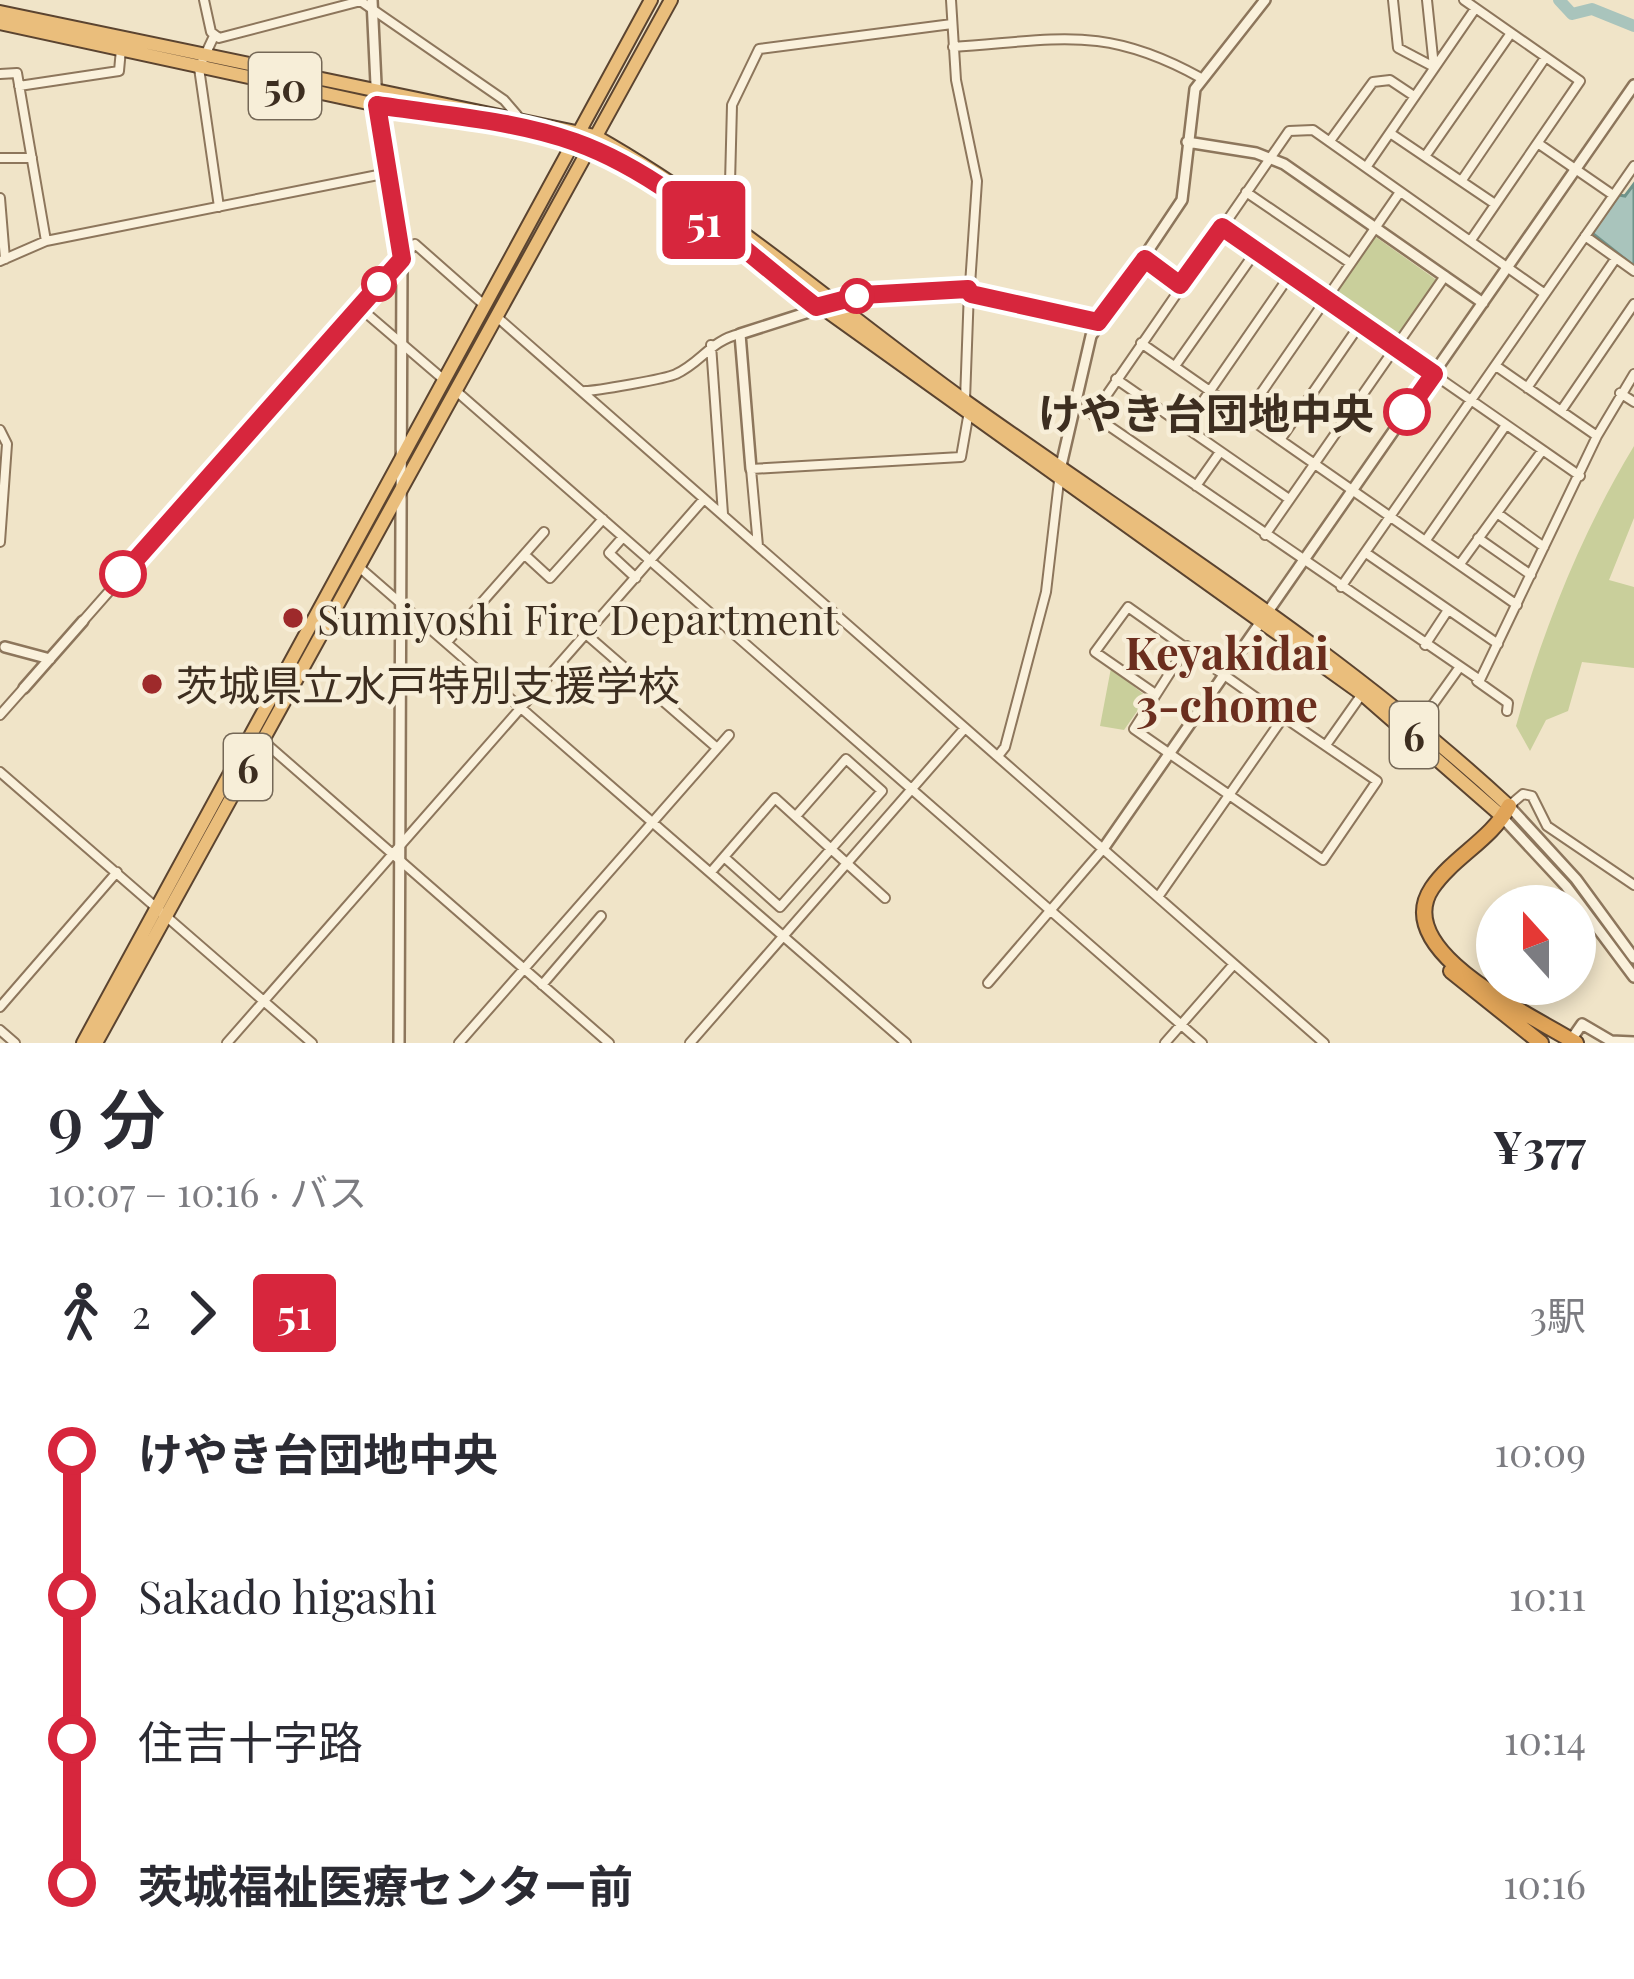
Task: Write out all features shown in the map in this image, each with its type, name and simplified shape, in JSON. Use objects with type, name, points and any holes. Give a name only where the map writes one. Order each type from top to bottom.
[{"type":"highway","name":"6","points":[[96,1043],[399,459],[651,0]]},
{"type":"highway","name":"6","points":[[83,1043],[262,740],[670,0]]},
{"type":"highway","name":"50","points":[[0,12],[200,62],[575,135]]},
{"type":"highway","name":"50","points":[[0,23],[200,62]]},
{"type":"highway","name":"50","points":[[376,99],[517,116],[575,135]]},
{"type":"highway","name":"6","points":[[575,135],[690,196],[1060,475]]},
{"type":"highway","name":"6","points":[[592,142],[657,185],[968,417],[1060,475],[1419,724],[1503,812]]},
{"type":"highway","name":"6","points":[[1264,617],[1503,812]]},
{"type":"highway","points":[[1503,812],[1431,890],[1425,928],[1439,953],[1560,1040]]},
{"type":"street","points":[[204,0],[214,36],[200,62],[219,207]]},
{"type":"street","points":[[951,0],[953,47],[977,181],[967,291],[965,400]]},
{"type":"street","points":[[998,756],[1005,748],[1046,592],[1060,475],[1084,356],[1098,322],[1182,200],[1189,110],[1201,78],[1265,0]]},
{"type":"street","points":[[1393,0],[1398,48],[1434,67]]},
{"type":"street","points":[[1427,0],[1434,67]]},
{"type":"street","points":[[1428,12],[1440,0]]},
{"type":"street","points":[[1464,0],[1580,81],[1471,240]]},
{"type":"street","points":[[214,36],[232,37],[360,1],[504,100],[517,116]]},
{"type":"street","points":[[372,5],[376,99],[402,259],[398,1043]]},
{"type":"street","points":[[1366,166],[1475,10]]},
{"type":"street","points":[[690,196],[700,184],[730,183],[732,105],[759,49],[952,24]]},
{"type":"street","points":[[1426,155],[1511,33]]},
{"type":"street","points":[[953,47],[1106,39],[1148,51],[1201,78]]},
{"type":"street","points":[[19,86],[118,71],[121,50]]},
{"type":"street","points":[[1462,179],[1545,58]]},
{"type":"street","points":[[0,74],[16,73],[46,241]]},
{"type":"street","points":[[1330,141],[1373,82],[1390,80],[1414,96]]},
{"type":"street","points":[[988,982],[1103,849],[1634,85]]},
{"type":"street","points":[[1507,711],[1508,703],[1093,415],[1289,131],[1313,130],[1545,294]]},
{"type":"street","points":[[1390,133],[1495,204]]},
{"type":"street","points":[[1187,142],[1269,158],[1483,303]]},
{"type":"street","points":[[1539,144],[1613,195]]},
{"type":"street","points":[[0,158],[32,158]]},
{"type":"street","points":[[1341,587],[1634,166]]},
{"type":"street","points":[[0,198],[2,260],[46,241],[388,173]]},
{"type":"street","points":[[1246,192],[1349,263]]},
{"type":"street","points":[[1246,415],[1400,192]]},
{"type":"street","points":[[1222,227],[1580,476]]},
{"type":"street","points":[[1586,236],[1634,271]]},
{"type":"street","points":[[0,716],[415,244],[483,304]]},
{"type":"street","points":[[1175,366],[1256,250]]},
{"type":"street","points":[[1527,388],[1616,258]]},
{"type":"street","points":[[1145,259],[1180,285]]},
{"type":"street","points":[[1185,427],[1290,275]]},
{"type":"street","points":[[1265,536],[1445,276]]},
{"type":"street","points":[[583,392],[607,392],[623,381],[674,376],[711,345],[862,295],[967,291],[1098,322]]},
{"type":"street","points":[[1561,410],[1634,304]]},
{"type":"street","points":[[359,307],[442,379]]},
{"type":"street","points":[[496,316],[1324,1043]]},
{"type":"street","points":[[1280,440],[1361,323]]},
{"type":"street","points":[[740,334],[758,546]]},
{"type":"street","points":[[1141,343],[1517,604]]},
{"type":"street","points":[[711,345],[724,515]]},
{"type":"street","points":[[1496,366],[1597,436]]},
{"type":"street","points":[[1475,680],[1484,677],[1597,436],[1634,374]]},
{"type":"street","points":[[1116,379],[1289,500]]},
{"type":"street","points":[[455,390],[1202,1043]]},
{"type":"street","points":[[1620,393],[1634,403]]},
{"type":"street","points":[[752,469],[961,457],[968,417]]},
{"type":"street","points":[[1426,540],[1506,425]]},
{"type":"street","points":[[0,430],[7,444],[0,542]]},
{"type":"street","points":[[1196,486],[1220,452]]},
{"type":"street","points":[[1460,564],[1542,452]]},
{"type":"street","points":[[226,1043],[397,855],[704,499]]},
{"type":"street","points":[[1496,513],[1544,547]]},
{"type":"street","points":[[525,555],[550,578],[602,519]]},
{"type":"street","points":[[447,642],[544,532]]},
{"type":"street","points":[[623,537],[609,553],[636,578]]},
{"type":"street","points":[[1478,538],[1531,575]]},
{"type":"street","points":[[1366,553],[1498,644]]},
{"type":"street","points":[[358,566],[906,1043]]},
{"type":"street","points":[[1154,694],[1095,652],[1128,607],[1187,646],[1226,672],[1377,781],[1323,860],[1132,725],[1154,694],[1187,646]]},
{"type":"street","points":[[1425,645],[1448,610]]},
{"type":"street","points":[[587,635],[717,748]]},
{"type":"street","points":[[3,647],[50,659]]},
{"type":"street","points":[[1419,724],[1459,668]]},
{"type":"street","points":[[1326,746],[1362,694]]},
{"type":"street","points":[[1158,897],[1285,718]]},
{"type":"street","points":[[690,1043],[965,728]]},
{"type":"street","points":[[459,1043],[729,734]]},
{"type":"street","points":[[262,740],[609,1043]]},
{"type":"street","points":[[724,857],[780,907],[882,791],[846,759],[796,816]]},
{"type":"street","points":[[0,772],[312,1043]]},
{"type":"street","points":[[1503,812],[1519,796],[1532,796],[1547,826],[1634,885]]},
{"type":"street","points":[[711,872],[775,798],[885,898]]},
{"type":"street","points":[[1503,812],[1576,879],[1634,958]]},
{"type":"street","points":[[1503,812],[1634,977]]},
{"type":"street","points":[[0,1007],[117,872]]},
{"type":"street","points":[[542,985],[601,916]]},
{"type":"street","points":[[1165,1043],[1234,964]]},
{"type":"street","points":[[1560,1040],[1582,1024],[1611,1041],[1634,1042]]},
{"type":"street","points":[[0,1030],[15,1043]]},
{"type":"green space","points":[[1373,235],[1438,281],[1396,340],[1331,295]]},
{"type":"green space","points":[[1634,446],[1634,518],[1609,580],[1634,587],[1634,668],[1582,662],[1568,711],[1546,720],[1530,751],[1516,726],[1539,653],[1581,547]]},
{"type":"green space","points":[[1111,668],[1147,697],[1124,730],[1100,726]]},
{"type":"water","points":[[1634,184],[1634,266],[1592,233],[1619,195],[1625,196]]},
{"type":"waterway","points":[[1559,0],[1572,14],[1592,9],[1634,26]]},
{"type":"bus line","name":"51","points":[[123,574],[402,259],[377,105],[558,137],[602,153],[670,195],[816,307],[862,295],[968,289],[971,294],[1098,322],[1145,259],[1180,285],[1222,227],[1434,374],[1407,412]]},
{"type":"place","name":"けやき台団地中央","points":[[1407,412]]},
{"type":"place","name":"Sumiyoshi Fire Department","points":[[293,618]]},
{"type":"place","name":"茨城県立水戸特別支援学校","points":[[152,684]]},
{"type":"district","name":"Keyakidai 3-chome","points":[[1227,677]]}]
